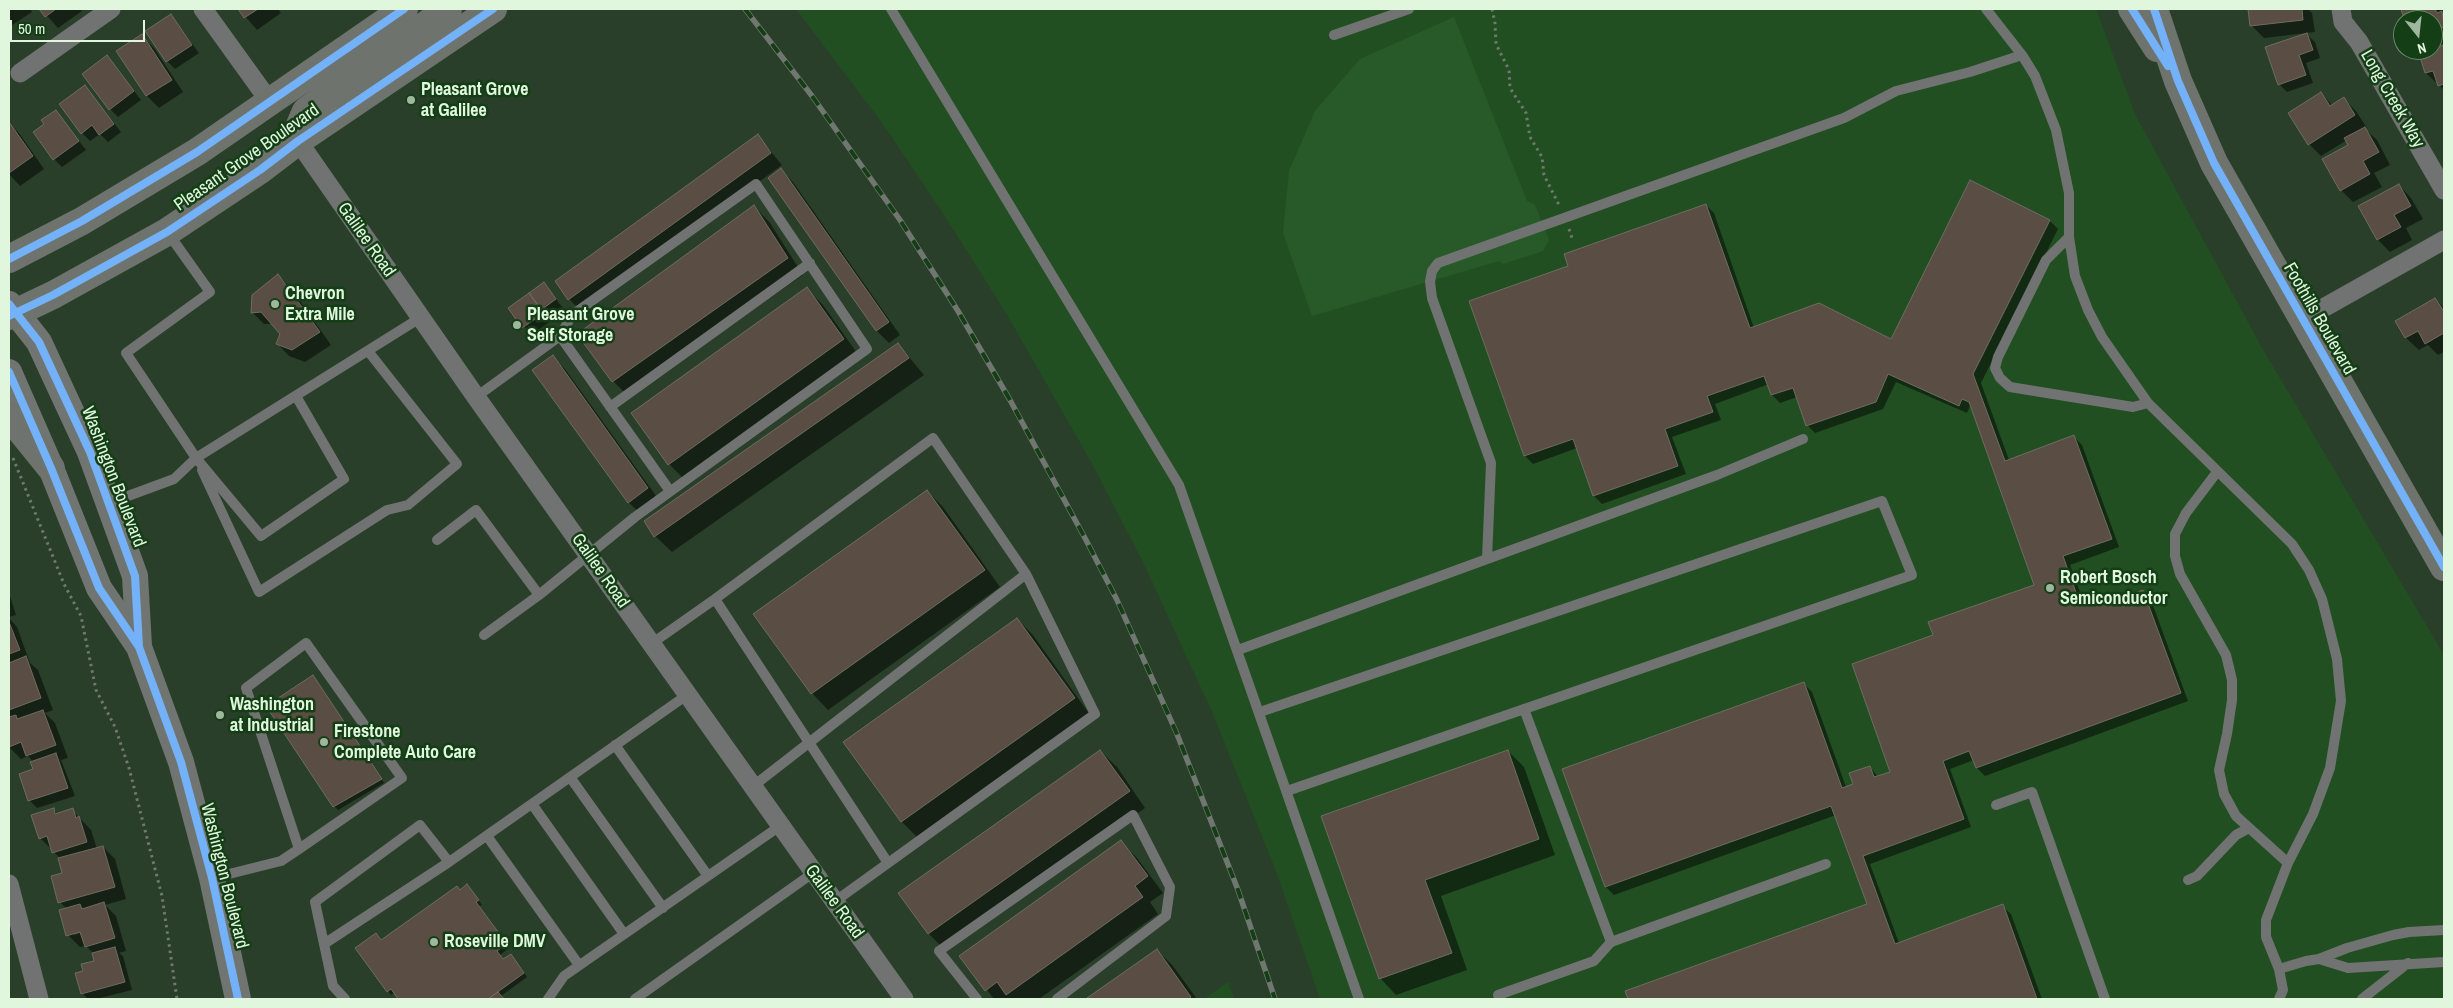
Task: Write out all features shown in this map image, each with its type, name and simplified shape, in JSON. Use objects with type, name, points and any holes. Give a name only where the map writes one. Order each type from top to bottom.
[{"type":"main road","name":"Pleasant Grove Boulevard","points":[[9,259],[82,221],[197,152],[404,9]]},
{"type":"main road","points":[[298,141],[300,125],[306,111],[448,9]]},
{"type":"main road","name":"Pleasant Grove Boulevard","points":[[11,311],[167,232],[493,9]]},
{"type":"main road","name":"Foothills Boulevard","points":[[2132,9],[2178,81]]},
{"type":"main road","name":"Foothills Boulevard","points":[[2154,9],[2178,81],[2214,162],[2302,320],[2444,567]]},
{"type":"main road","name":"Washington Boulevard","points":[[11,311],[39,342],[70,408],[109,503],[135,576],[139,647]]},
{"type":"main road","name":"Washington Boulevard","points":[[9,372],[51,468],[99,588],[139,647],[181,762],[212,878],[238,999]]},
{"type":"main road","points":[[9,416],[51,468]]},
{"type":"street","points":[[20,73],[111,9]]},
{"type":"street","points":[[202,9],[270,102]]},
{"type":"street","name":"Long Creek Way","points":[[2341,9],[2343,22],[2359,42],[2444,190]]},
{"type":"street","name":"Galilee Road","points":[[298,141],[420,318],[904,999]]},
{"type":"street","points":[[2302,320],[2444,240]]},
{"type":"street","points":[[9,884],[39,999]]},
{"type":"lane","points":[[891,9],[1179,485],[1359,999]]},
{"type":"lane","points":[[1334,35],[1409,9]]},
{"type":"lane","points":[[1986,9],[2022,54],[2035,76],[2056,130],[2064,161],[2069,193],[2069,237],[2075,276],[2088,310],[2102,337],[2148,403],[2217,472],[2266,516],[2292,544],[2322,599],[2337,659],[2341,701],[2330,768],[2313,814],[2288,863],[2266,920],[2266,937],[2279,969],[2283,990],[2279,999]]},
{"type":"lane","points":[[1487,559],[1492,463],[1432,298],[1430,282],[1432,271],[1438,263],[1844,118],[1896,91],[1970,72],[2022,54]]},
{"type":"lane","points":[[476,397],[560,336],[572,315],[756,184],[867,349],[635,516],[589,555],[484,635]]},
{"type":"lane","points":[[167,232],[210,292],[126,353],[196,458],[262,536],[344,479],[296,396]]},
{"type":"lane","points":[[2069,237],[2046,260],[1998,357],[1995,368],[2000,378],[2010,388],[2133,407],[2148,403]]},
{"type":"lane","points":[[610,407],[810,263]]},
{"type":"lane","points":[[109,503],[174,479],[196,458],[420,318]]},
{"type":"lane","points":[[560,336],[670,491]]},
{"type":"lane","points":[[196,458],[259,592],[387,510],[408,505],[457,464],[368,351]]},
{"type":"lane","points":[[651,644],[716,599],[933,438],[1026,574],[1096,714],[834,902]]},
{"type":"lane","points":[[1238,650],[1717,475],[1803,439]]},
{"type":"lane","points":[[2217,472],[2191,506],[2175,534],[2175,556],[2180,574],[2226,655],[2232,680],[2228,734],[2219,770],[2224,794],[2236,816],[2288,863]]},
{"type":"lane","points":[[1260,712],[1882,501],[1912,575],[1287,791]]},
{"type":"lane","points":[[437,540],[476,510],[538,595]]},
{"type":"lane","points":[[752,787],[1026,574]]},
{"type":"lane","points":[[716,599],[808,743],[888,863]]},
{"type":"lane","points":[[212,878],[281,862],[402,778],[306,643],[246,688],[299,849]]},
{"type":"lane","points":[[324,944],[487,836],[687,695]]},
{"type":"lane","points":[[1524,709],[1611,942]]},
{"type":"lane","points":[[615,745],[708,876]]},
{"type":"lane","points":[[570,777],[663,908]]},
{"type":"lane","points":[[1996,805],[2032,792],[2106,999]]},
{"type":"lane","points":[[532,804],[624,934]]},
{"type":"lane","points":[[977,999],[939,950],[1133,815],[1170,887],[1166,916],[1057,999]]},
{"type":"lane","points":[[345,999],[333,986],[315,902],[420,825],[449,862]]},
{"type":"lane","points":[[548,999],[564,976],[780,826]]},
{"type":"lane","points":[[2188,880],[2197,876],[2236,836],[2249,828]]},
{"type":"lane","points":[[487,836],[579,966]]},
{"type":"lane","points":[[1498,995],[1594,961],[1611,942],[1826,864]]},
{"type":"lane","points":[[635,999],[813,873]]},
{"type":"lane","points":[[2279,969],[2320,959],[2347,948],[2393,935],[2444,930]]},
{"type":"lane","points":[[2320,959],[2348,968],[2444,962]]},
{"type":"lane","points":[[2362,999],[2408,963]]},
{"type":"path","points":[[1492,9],[1496,44],[1509,70],[1510,88],[1526,112],[1530,136],[1542,157],[1544,175],[1557,197],[1572,238]]},
{"type":"path","points":[[9,449],[64,584],[81,616],[96,690],[115,728],[129,768],[162,896],[177,999]]},
{"type":"shaded area","name":"Robert Bosch Semiconductor","points":[[796,9],[2096,9],[2135,114],[2261,346],[2444,655],[2444,999],[1320,999],[1276,871],[1213,714],[1142,560],[1090,460],[1006,313],[946,218],[883,124]]},
{"type":"shaded area","points":[[1454,17],[1527,201],[1535,205],[1549,240],[1543,251],[1503,264],[1499,261],[1312,316],[1283,233],[1289,171],[1315,111],[1360,59]]},
{"type":"shaded area","points":[[1228,982],[1234,999],[1204,999],[1221,987]]},
{"type":"building","points":[[39,9],[56,9],[45,17]]},
{"type":"building","points":[[238,9],[258,9],[244,18]]},
{"type":"building","points":[[2248,9],[2302,9],[2303,20],[2250,26]]},
{"type":"building","points":[[2401,9],[2436,10],[2401,10]]},
{"type":"building","points":[[171,14],[192,45],[166,62],[145,31]]},
{"type":"building","points":[[2307,33],[2313,50],[2299,55],[2306,75],[2278,85],[2265,47]]},
{"type":"building","points":[[142,34],[172,80],[146,96],[116,51]]},
{"type":"building","points":[[2443,45],[2444,84],[2438,86],[2433,71],[2425,73],[2421,60],[2443,60]]},
{"type":"building","points":[[107,55],[134,91],[109,110],[82,74]]},
{"type":"building","points":[[85,85],[114,124],[99,135],[92,125],[81,134],[59,104]]},
{"type":"building","points":[[2321,92],[2330,106],[2344,97],[2355,115],[2308,145],[2288,113]]},
{"type":"building","points":[[56,110],[79,141],[53,160],[33,132],[44,124],[41,120]]},
{"type":"building","points":[[9,122],[33,156],[9,173]]},
{"type":"building","points":[[2365,127],[2379,152],[2363,161],[2370,174],[2340,191],[2322,159],[2348,145],[2344,138]]},
{"type":"building","points":[[758,134],[771,153],[568,300],[555,281]]},
{"type":"building","points":[[781,168],[889,322],[876,331],[768,178]]},
{"type":"building","name":"Robert Bosch Semiconductor","points":[[1970,180],[2050,220],[1973,374],[2005,461],[2074,435],[2112,539],[2063,556],[2079,601],[2095,595],[2100,606],[2143,590],[2181,693],[1976,768],[1969,751],[1943,761],[1964,819],[1863,856],[1895,944],[2003,904],[2037,999],[1628,999],[1625,991],[1867,904],[1831,806],[1605,887],[1562,769],[1804,682],[1842,788],[1853,784],[1849,773],[1870,766],[1874,777],[1890,772],[1852,664],[1933,635],[1928,622],[2034,585],[1969,402],[1962,399],[1959,406],[1888,374],[1876,402],[1806,426],[1793,388],[1771,395],[1764,376],[1707,396],[1713,412],[1665,429],[1678,466],[1593,496],[1573,439],[1524,456],[1469,301],[1568,266],[1564,254],[1706,204],[1750,328],[1819,303],[1891,339]]},
{"type":"building","points":[[2399,184],[2411,206],[2394,215],[2401,227],[2377,240],[2358,206]]},
{"type":"building","points":[[754,205],[788,258],[612,382],[577,334]]},
{"type":"building","name":"Chevron Extra Mile","points":[[278,274],[320,332],[292,350],[276,344],[280,334],[261,312],[251,313],[252,295]]},
{"type":"building","points":[[544,282],[556,299],[541,310],[529,293]]},
{"type":"building","points":[[807,287],[844,339],[668,465],[631,413]]},
{"type":"building","points":[[529,293],[544,313],[522,328],[508,308]]},
{"type":"building","points":[[2435,298],[2444,309],[2444,333],[2425,344],[2418,331],[2405,338],[2395,321]]},
{"type":"building","points":[[898,343],[909,358],[654,537],[644,521]]},
{"type":"building","points":[[553,355],[648,488],[628,503],[532,370]]},
{"type":"building","points":[[927,490],[985,570],[811,694],[753,614]]},
{"type":"building","points":[[1017,618],[1075,698],[901,822],[843,742]]},
{"type":"building","points":[[9,622],[20,650],[9,654]]},
{"type":"building","points":[[26,656],[41,698],[9,710],[9,663]]},
{"type":"building","name":"Firestone Complete Auto Care","points":[[313,675],[382,779],[333,807],[266,706]]},
{"type":"building","points":[[43,710],[56,745],[26,756],[21,742],[9,747],[9,717],[16,715],[17,719]]},
{"type":"building","points":[[1100,750],[1130,791],[928,934],[898,893]]},
{"type":"building","points":[[1508,750],[1539,839],[1425,880],[1452,953],[1379,979],[1321,816]]},
{"type":"building","points":[[56,753],[68,788],[28,801],[19,774],[33,769],[30,762]]},
{"type":"building","points":[[54,808],[55,814],[73,808],[76,818],[79,816],[87,842],[52,853],[47,836],[39,839],[31,815]]},
{"type":"building","points":[[1121,840],[1148,876],[1135,886],[1143,897],[1006,995],[997,982],[985,991],[959,956]]},
{"type":"building","points":[[103,846],[115,887],[58,903],[51,876],[62,873],[58,858]]},
{"type":"building","name":"Roseville DMV","points":[[467,884],[479,900],[476,902],[507,944],[497,951],[503,959],[511,954],[524,973],[488,999],[398,999],[391,989],[387,992],[355,948],[376,933],[381,940],[457,886],[460,890]]},
{"type":"building","points":[[104,902],[115,938],[85,947],[80,932],[66,936],[59,910],[80,904],[82,909]]},
{"type":"building","points":[[115,947],[125,982],[81,994],[75,973],[83,971],[81,964],[94,961],[92,953]]},
{"type":"building","points":[[1157,949],[1191,997],[1188,999],[1087,998]]},
{"type":"building","points":[[498,992],[504,999],[488,999]]},
{"type":"railway","points":[[745,9],[812,96],[900,220],[958,311],[1010,400],[1086,540],[1117,600],[1177,734],[1238,890],[1275,999]]},
{"type":"cycle path","points":[[9,259],[82,221],[197,152],[404,9]]},
{"type":"cycle path","points":[[9,316],[53,295],[167,232],[493,9]]},
{"type":"cycle path","points":[[2132,9],[2168,66]]},
{"type":"cycle path","points":[[2154,9],[2178,81],[2214,163],[2444,567]]},
{"type":"cycle path","points":[[9,304],[39,342],[90,452],[135,576],[139,647]]},
{"type":"cycle path","points":[[9,372],[51,468],[99,588],[139,647],[181,762],[212,878],[238,999]]},
{"type":"place","name":"Pleasant Grove at Galilee","points":[[411,100]]},
{"type":"place","name":"Chevron Extra Mile","points":[[275,304]]},
{"type":"place","name":"Pleasant Grove Self Storage","points":[[517,325]]},
{"type":"place","name":"Robert Bosch Semiconductor","points":[[2050,588]]},
{"type":"place","name":"Washington at Industrial","points":[[220,715]]},
{"type":"place","name":"Firestone Complete Auto Care","points":[[324,742]]},
{"type":"place","name":"Roseville DMV","points":[[434,942]]}]
